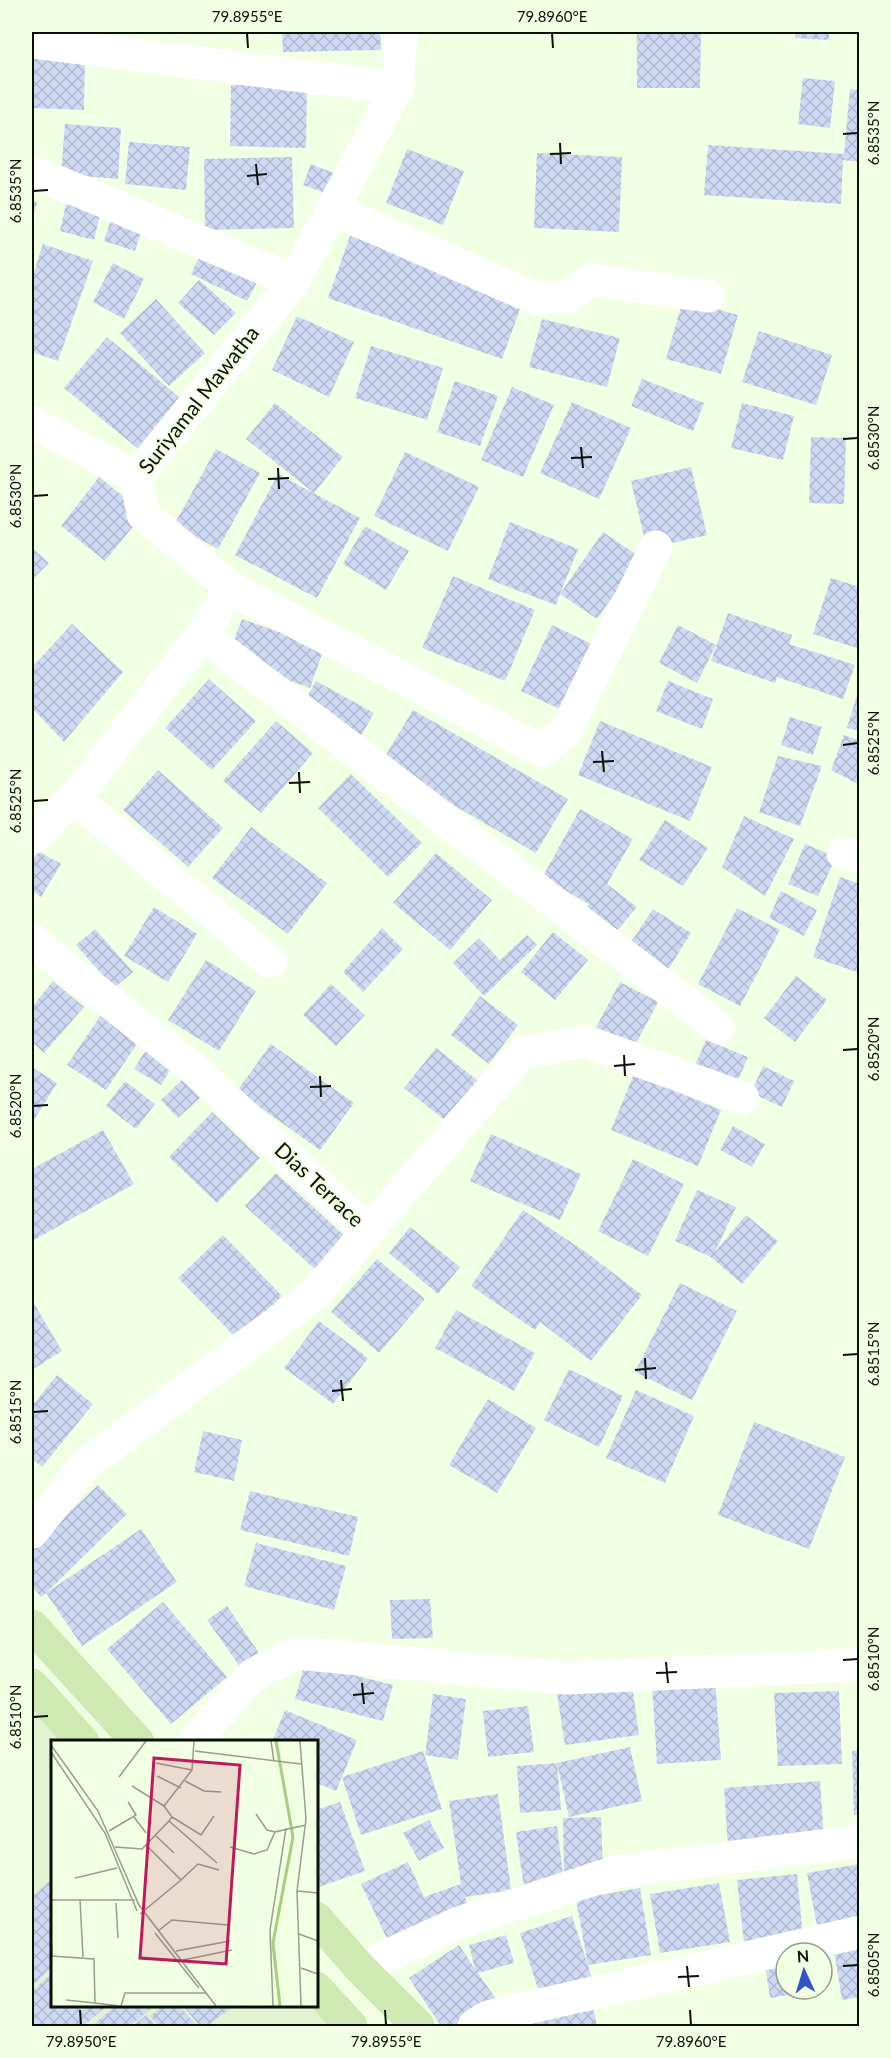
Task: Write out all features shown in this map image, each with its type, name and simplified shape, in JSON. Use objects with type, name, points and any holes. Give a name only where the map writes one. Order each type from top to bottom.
[{"type":"main road","points":[[32,1626],[136,1740]]},
{"type":"main road","points":[[32,1685],[81,1740]]},
{"type":"main road","points":[[318,1920],[360,1968],[418,2026]]},
{"type":"main road","points":[[318,1990],[351,2026]]},
{"type":"street","name":"Suriyamal Mawatha","points":[[401,32],[397,88],[294,281],[136,477],[143,514],[231,588],[542,751],[566,731],[656,547]]},
{"type":"street","points":[[32,42],[397,88]]},
{"type":"street","points":[[41,175],[294,281]]},
{"type":"street","points":[[332,209],[537,299],[568,297],[590,280],[708,296]]},
{"type":"street","points":[[32,422],[136,477]]},
{"type":"street","points":[[32,838],[74,798],[202,636],[231,588]]},
{"type":"street","points":[[202,636],[718,1027]]},
{"type":"street","points":[[74,798],[271,962]]},
{"type":"street","name":"Dias Terrace","points":[[32,940],[195,1070],[368,1231],[313,1296],[86,1464],[32,1532]]},
{"type":"street","points":[[368,1231],[523,1053],[584,1041],[743,1098]]},
{"type":"street","points":[[196,1740],[254,1674],[296,1653],[566,1678],[860,1665]]},
{"type":"street","points":[[360,1968],[459,1923],[615,1872],[860,1841]]},
{"type":"street","points":[[474,2026],[488,2017],[860,1932]]},
{"type":"shaded area","points":[[32,1698],[69,1740],[51,1740],[51,2007],[310,2007],[329,2026],[32,2026]]},
{"type":"building","points":[[282,32],[380,32],[381,50],[283,52]]},
{"type":"building","points":[[637,32],[701,32],[700,88],[637,88]]},
{"type":"building","points":[[795,32],[829,32],[829,40],[795,38]]},
{"type":"building","points":[[33,55],[85,56],[84,110],[32,108]]},
{"type":"building","points":[[803,78],[835,81],[830,128],[798,124]]},
{"type":"building","points":[[231,85],[307,86],[306,148],[230,146]]},
{"type":"building","points":[[850,89],[860,90],[860,162],[843,160],[841,204],[704,195],[708,145],[844,154]]},
{"type":"building","points":[[65,124],[121,128],[118,179],[61,174]]},
{"type":"building","points":[[129,142],[190,147],[186,190],[125,184]]},
{"type":"building","points":[[407,149],[464,171],[443,225],[386,203]]},
{"type":"building","points":[[537,153],[622,157],[619,232],[534,228]]},
{"type":"building","points":[[292,157],[294,228],[205,230],[204,159]]},
{"type":"building","points":[[311,164],[336,174],[328,194],[303,185]]},
{"type":"building","points":[[70,186],[105,194],[94,240],[60,231]]},
{"type":"building","points":[[32,201],[37,203],[32,219]]},
{"type":"building","points":[[117,201],[148,211],[135,251],[104,241]]},
{"type":"building","points":[[350,236],[524,298],[502,359],[328,298]]},
{"type":"building","points":[[43,244],[93,261],[58,361],[32,352],[32,278]]},
{"type":"building","points":[[200,255],[257,282],[247,301],[191,274]]},
{"type":"building","points":[[113,263],[144,279],[124,319],[93,302]]},
{"type":"building","points":[[199,280],[236,313],[214,335],[178,303]]},
{"type":"building","points":[[156,299],[205,353],[169,386],[120,333]]},
{"type":"building","points":[[683,300],[738,315],[721,374],[666,359]]},
{"type":"building","points":[[297,316],[354,342],[329,397],[272,370]]},
{"type":"building","points":[[542,319],[620,338],[607,387],[529,367]]},
{"type":"building","points":[[759,331],[832,355],[816,405],[742,382]]},
{"type":"building","points":[[107,337],[184,401],[142,452],[64,388]]},
{"type":"building","points":[[371,346],[443,368],[427,420],[355,398]]},
{"type":"building","points":[[642,379],[704,403],[693,431],[631,406]]},
{"type":"building","points":[[455,381],[498,396],[480,446],[437,432]]},
{"type":"building","points":[[512,387],[554,405],[523,477],[481,460]]},
{"type":"building","points":[[572,402],[631,428],[599,499],[540,473]]},
{"type":"building","points":[[275,403],[343,457],[314,493],[246,439]]},
{"type":"building","points":[[742,403],[794,416],[783,460],[731,448]]},
{"type":"building","points":[[811,437],[846,438],[844,504],[809,503]]},
{"type":"building","points":[[216,449],[260,473],[218,549],[174,525]]},
{"type":"building","points":[[405,452],[479,487],[448,551],[374,516]]},
{"type":"building","points":[[691,467],[707,535],[647,549],[631,481]]},
{"type":"building","points":[[278,474],[360,518],[317,598],[235,555]]},
{"type":"building","points":[[99,477],[144,513],[105,561],[61,526]]},
{"type":"building","points":[[510,522],[578,549],[556,605],[488,579]]},
{"type":"building","points":[[365,526],[409,551],[386,590],[343,564]]},
{"type":"building","points":[[603,532],[640,557],[597,619],[560,594]]},
{"type":"building","points":[[32,548],[49,563],[32,580]]},
{"type":"building","points":[[453,576],[535,610],[505,681],[422,648]]},
{"type":"building","points":[[831,578],[860,587],[860,649],[813,634]]},
{"type":"building","points":[[728,613],[792,635],[789,644],[855,665],[843,699],[777,677],[775,683],[711,661]]},
{"type":"building","points":[[242,619],[324,648],[310,688],[227,658]]},
{"type":"building","points":[[72,624],[123,672],[64,742],[32,708],[32,667]]},
{"type":"building","points":[[552,625],[596,646],[564,711],[521,691]]},
{"type":"building","points":[[678,625],[716,645],[697,683],[659,663]]},
{"type":"building","points":[[209,679],[256,721],[212,770],[165,728]]},
{"type":"building","points":[[316,681],[374,713],[354,748],[296,716]]},
{"type":"building","points":[[668,681],[713,699],[702,729],[656,711]]},
{"type":"building","points":[[860,685],[860,731],[847,728]]},
{"type":"building","points":[[413,710],[568,799],[536,853],[381,763]]},
{"type":"building","points":[[790,717],[822,727],[813,755],[781,745]]},
{"type":"building","points":[[276,721],[313,753],[261,813],[223,781]]},
{"type":"building","points":[[600,721],[712,767],[690,821],[578,775]]},
{"type":"building","points":[[844,735],[860,741],[860,785],[831,770]]},
{"type":"building","points":[[778,756],[822,766],[800,826],[759,812]]},
{"type":"building","points":[[158,770],[223,828],[188,867],[123,810]]},
{"type":"building","points":[[351,774],[422,843],[388,877],[318,808]]},
{"type":"building","points":[[580,809],[633,839],[607,884],[637,907],[611,938],[581,913],[589,904],[542,878]]},
{"type":"building","points":[[744,816],[794,839],[765,896],[722,867]]},
{"type":"building","points":[[665,820],[708,848],[683,886],[639,860]]},
{"type":"building","points":[[251,827],[327,883],[288,934],[212,878]]},
{"type":"building","points":[[805,844],[836,857],[818,896],[788,884]]},
{"type":"building","points":[[38,851],[61,864],[41,897],[32,891],[32,862]]},
{"type":"building","points":[[436,853],[492,900],[450,950],[393,903]]},
{"type":"building","points":[[840,877],[860,884],[860,973],[813,957]]},
{"type":"building","points":[[781,891],[817,910],[804,936],[769,918]]},
{"type":"building","points":[[154,907],[197,934],[168,982],[124,956]]},
{"type":"building","points":[[737,908],[780,930],[740,1006],[698,984]]},
{"type":"building","points":[[653,909],[691,933],[662,979],[623,954]]},
{"type":"building","points":[[382,928],[403,949],[363,992],[343,972]]},
{"type":"building","points":[[95,929],[133,972],[114,988],[76,945]]},
{"type":"building","points":[[553,932],[588,960],[555,1000],[521,972]]},
{"type":"building","points":[[527,935],[537,945],[484,996],[453,963],[479,938],[500,960]]},
{"type":"building","points":[[206,960],[256,991],[219,1051],[168,1020]]},
{"type":"building","points":[[796,976],[827,1000],[795,1042],[764,1018]]},
{"type":"building","points":[[53,981],[84,1007],[44,1053],[32,1042],[32,1007]]},
{"type":"building","points":[[620,982],[658,1002],[629,1057],[591,1037]]},
{"type":"building","points":[[331,984],[365,1015],[336,1046],[303,1015]]},
{"type":"building","points":[[480,996],[518,1025],[489,1064],[451,1035]]},
{"type":"building","points":[[101,1015],[139,1041],[106,1090],[67,1065]]},
{"type":"building","points":[[706,1040],[748,1057],[735,1087],[693,1070]]},
{"type":"building","points":[[271,1044],[354,1103],[320,1150],[237,1091]]},
{"type":"building","points":[[149,1045],[176,1060],[161,1085],[134,1069]]},
{"type":"building","points":[[436,1048],[482,1084],[450,1124],[404,1088]]},
{"type":"building","points":[[763,1066],[794,1081],[782,1107],[751,1093]]},
{"type":"building","points":[[32,1067],[57,1083],[32,1123]]},
{"type":"building","points":[[634,1074],[721,1110],[698,1166],[611,1130]]},
{"type":"building","points":[[183,1079],[200,1098],[178,1118],[161,1100]]},
{"type":"building","points":[[125,1081],[155,1104],[136,1129],[106,1106]]},
{"type":"building","points":[[212,1112],[260,1158],[217,1203],[169,1157]]},
{"type":"building","points":[[733,1126],[765,1144],[752,1167],[720,1150]]},
{"type":"building","points":[[103,1130],[134,1184],[32,1241],[32,1169]]},
{"type":"building","points":[[491,1134],[581,1174],[560,1220],[470,1181]]},
{"type":"building","points":[[633,1159],[684,1184],[648,1256],[598,1231]]},
{"type":"building","points":[[276,1173],[347,1238],[317,1271],[245,1206]]},
{"type":"building","points":[[697,1190],[736,1207],[715,1252],[746,1215],[778,1241],[742,1284],[711,1257],[675,1241]]},
{"type":"building","points":[[523,1210],[587,1253],[642,1295],[591,1361],[540,1322],[535,1330],[471,1286]]},
{"type":"building","points":[[410,1227],[460,1267],[438,1294],[389,1253]]},
{"type":"building","points":[[223,1235],[282,1296],[237,1339],[178,1278]]},
{"type":"building","points":[[377,1259],[425,1299],[379,1353],[331,1312]]},
{"type":"building","points":[[680,1283],[737,1311],[692,1400],[635,1372]]},
{"type":"building","points":[[32,1300],[62,1351],[32,1370]]},
{"type":"building","points":[[456,1310],[535,1353],[514,1391],[435,1348]]},
{"type":"building","points":[[319,1321],[368,1358],[333,1404],[284,1368]]},
{"type":"building","points":[[569,1369],[623,1396],[599,1447],[544,1420]]},
{"type":"building","points":[[57,1375],[93,1404],[42,1467],[32,1459],[32,1406]]},
{"type":"building","points":[[636,1390],[694,1416],[665,1483],[606,1458]]},
{"type":"building","points":[[488,1399],[536,1428],[497,1493],[449,1465]]},
{"type":"building","points":[[754,1422],[845,1457],[809,1549],[718,1515]]},
{"type":"building","points":[[203,1431],[242,1440],[234,1481],[194,1472]]},
{"type":"building","points":[[98,1485],[127,1514],[41,1597],[32,1587],[32,1548]]},
{"type":"building","points":[[250,1491],[358,1517],[349,1556],[240,1530]]},
{"type":"building","points":[[141,1529],[177,1582],[82,1646],[46,1593]]},
{"type":"building","points":[[256,1543],[346,1566],[334,1610],[244,1586]]},
{"type":"building","points":[[430,1599],[433,1638],[392,1639],[390,1600]]},
{"type":"building","points":[[163,1602],[227,1677],[171,1724],[107,1649]]},
{"type":"building","points":[[227,1606],[265,1662],[246,1675],[207,1620]]},
{"type":"building","points":[[305,1663],[393,1685],[383,1721],[295,1699]]},
{"type":"building","points":[[715,1679],[721,1760],[657,1764],[652,1683]]},
{"type":"building","points":[[632,1684],[639,1735],[565,1745],[557,1694]]},
{"type":"building","points":[[839,1691],[842,1764],[778,1766],[774,1693]]},
{"type":"building","points":[[433,1694],[466,1699],[458,1760],[425,1755]]},
{"type":"building","points":[[528,1706],[534,1752],[488,1757],[483,1711]]},
{"type":"building","points":[[285,1710],[357,1740],[336,1791],[318,1784],[318,1740],[273,1740]]},
{"type":"building","points":[[630,1747],[642,1801],[569,1817],[557,1763]]},
{"type":"building","points":[[860,1750],[860,1814],[854,1815],[852,1751]]},
{"type":"building","points":[[423,1751],[442,1809],[361,1835],[342,1777]]},
{"type":"building","points":[[557,1763],[561,1810],[520,1813],[517,1766]]},
{"type":"building","points":[[820,1781],[824,1840],[728,1847],[724,1788]]},
{"type":"building","points":[[498,1794],[511,1890],[465,1897],[473,1918],[390,1945],[361,1884],[408,1862],[424,1897],[461,1884],[449,1801]]},
{"type":"building","points":[[340,1802],[365,1871],[318,1887],[318,1809]]},
{"type":"building","points":[[601,1817],[603,1873],[564,1874],[563,1818]]},
{"type":"building","points":[[429,1820],[444,1848],[419,1861],[403,1833]]},
{"type":"building","points":[[557,1826],[564,1882],[524,1888],[516,1832]]},
{"type":"building","points":[[860,1864],[860,1924],[818,1931],[807,1873]]},
{"type":"building","points":[[797,1874],[803,1937],[744,1943],[737,1880]]},
{"type":"building","points":[[51,1880],[51,1968],[32,1986],[32,1897]]},
{"type":"building","points":[[719,1883],[730,1942],[660,1953],[650,1894]]},
{"type":"building","points":[[640,1888],[651,1955],[588,1965],[576,1899]]},
{"type":"building","points":[[572,1916],[593,1981],[541,1998],[520,1933]]},
{"type":"building","points":[[506,1935],[514,1963],[478,1973],[496,1999],[454,2026],[441,2026],[409,1978],[459,1945],[475,1969],[469,1945]]},
{"type":"building","points":[[860,1940],[860,1997],[842,2000],[834,1944]]},
{"type":"building","points":[[774,1958],[774,1997],[770,1998],[764,1959]]},
{"type":"building","points":[[51,1974],[51,2007],[106,2007],[83,2026],[32,2026],[32,1991]]},
{"type":"building","points":[[591,1999],[597,2026],[530,2026],[527,2013]]},
{"type":"building","points":[[114,2007],[153,2007],[130,2026],[92,2026]]},
{"type":"building","points":[[161,2007],[181,2007],[197,2026],[159,2026],[150,2016]]},
{"type":"building","points":[[184,2007],[233,2007],[207,2026],[200,2026]]},
{"type":"building","points":[[146,2015],[156,2026],[133,2026]]}]
